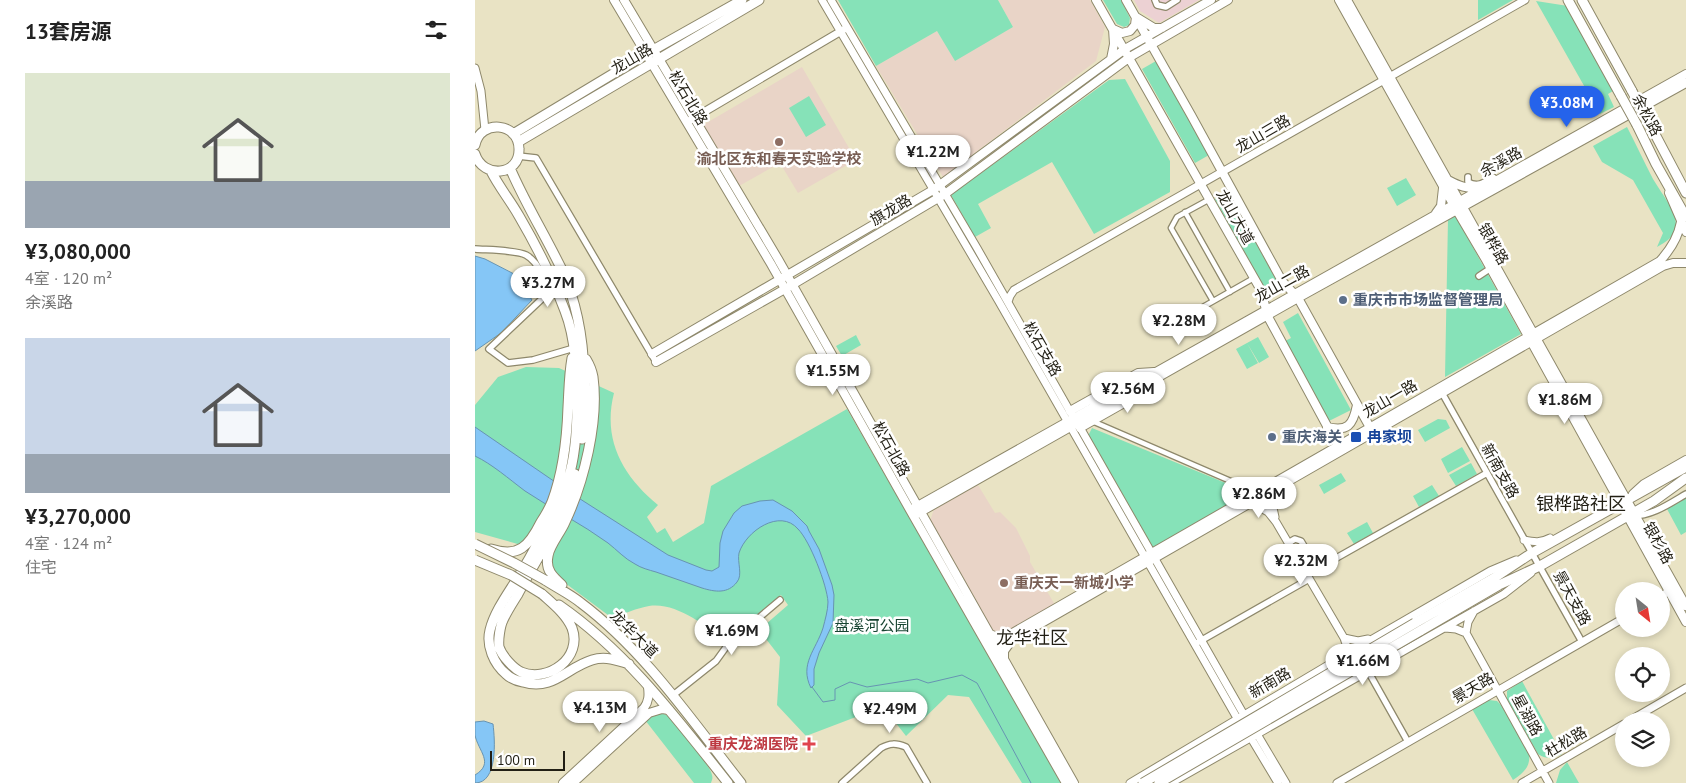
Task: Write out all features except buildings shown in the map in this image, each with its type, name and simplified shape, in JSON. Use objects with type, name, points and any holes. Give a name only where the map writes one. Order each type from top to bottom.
[{"type":"main road","name":"松石北路","points":[[614,0],[650,52]]},
{"type":"main road","name":"松石北路","points":[[624,0],[687,122],[780,281],[789,287]]},
{"type":"main road","name":"龙山路","points":[[513,134],[741,0]]},
{"type":"main road","name":"龙山路","points":[[519,142],[759,0]]},
{"type":"main road","name":"龙山大道","points":[[1097,0],[1262,292],[1267,312],[1339,449]]},
{"type":"main road","name":"龙山大道","points":[[1126,0],[1282,281],[1296,296],[1371,430]]},
{"type":"main road","points":[[652,354],[780,281],[941,185],[1125,49],[1149,40],[1162,28],[1211,0]]},
{"type":"main road","name":"旗龙路","points":[[656,362],[789,287],[945,194],[1130,57],[1149,40],[1228,0]]},
{"type":"main road","name":"银桦路","points":[[1339,0],[1387,79],[1624,502]]},
{"type":"main road","name":"银桦路","points":[[1347,0],[1387,79]]},
{"type":"main road","name":"余松路","points":[[1582,0],[1686,193]]},
{"type":"main road","name":"余松路","points":[[1568,1],[1637,125],[1683,219]]},
{"type":"main road","points":[[1113,29],[1121,33],[1130,31],[1135,25],[1136,17],[1154,28],[1162,28]]},
{"type":"main road","points":[[1111,60],[1114,44],[1113,29]]},
{"type":"main road","name":"松石北路","points":[[655,61],[694,118],[787,276],[789,287],[1066,783]]},
{"type":"main road","name":"余溪路","points":[[1458,205],[1482,188],[1686,74]]},
{"type":"main road","name":"余溪路","points":[[1458,205],[1686,83]]},
{"type":"main road","points":[[475,145],[479,135],[492,127],[507,129],[519,142],[518,156],[510,168],[497,172],[484,168],[475,154]]},
{"type":"main road","points":[[1668,158],[1686,185]]},
{"type":"main road","points":[[510,168],[521,195],[543,231],[563,272],[575,304],[584,353],[586,400],[584,423],[574,463],[546,543],[502,621],[499,646],[506,659],[521,672],[547,674],[563,665],[571,652],[575,640],[571,628],[561,612],[543,594]]},
{"type":"main road","points":[[491,171],[535,245],[565,312],[573,348],[568,378],[568,407],[574,463],[580,485],[568,515],[504,600],[489,631],[489,645],[493,658],[507,676],[529,684],[542,684],[553,681],[592,660],[606,658],[629,664]]},
{"type":"main road","points":[[1435,215],[1441,206],[1445,182],[1470,189],[1482,188]]},
{"type":"main road","name":"银桦路","points":[[1458,205],[1491,268],[1533,337]]},
{"type":"main road","name":"龙山二路","points":[[1296,296],[1435,215],[1458,205]]},
{"type":"main road","name":"龙山二路","points":[[915,512],[1458,205]]},
{"type":"main road","points":[[1683,219],[1686,232]]},
{"type":"main road","name":"龙山一路","points":[[1533,337],[1660,261],[1675,242],[1683,219]]},
{"type":"main road","name":"龙山一路","points":[[989,634],[997,637],[1009,635],[1252,503],[1371,430],[1533,337],[1663,266],[1673,262],[1686,264]]},
{"type":"main road","points":[[1138,373],[1157,374],[1147,390],[1092,421],[1073,421],[1138,373]]},
{"type":"main road","points":[[1327,427],[1344,429],[1351,424],[1355,417],[1357,405]]},
{"type":"main road","name":"龙山一路","points":[[1004,659],[1004,651],[1012,640],[1256,492],[1339,449]]},
{"type":"main road","points":[[1624,502],[1644,484],[1686,460]]},
{"type":"main road","points":[[479,545],[499,552],[514,552],[526,546],[539,528],[574,463]]},
{"type":"main road","name":"新南路","points":[[1159,783],[1417,627],[1532,553],[1686,468]]},
{"type":"main road","name":"新南路","points":[[1143,783],[1417,627],[1540,566],[1633,515],[1686,478]]},
{"type":"main road","points":[[1654,501],[1686,483]]},
{"type":"main road","name":"银杉路","points":[[1624,502],[1633,515],[1672,590],[1686,622]]},
{"type":"main road","name":"松石北路","points":[[915,512],[1004,659],[1074,783]]},
{"type":"main road","points":[[546,543],[547,566],[552,577],[581,602]]},
{"type":"main road","name":"龙华大道","points":[[479,545],[545,580],[581,602],[619,635],[672,696],[741,783]]},
{"type":"main road","name":"龙华大道","points":[[475,560],[511,576],[543,594],[608,643],[669,710],[728,783]]},
{"type":"main road","name":"银杉路","points":[[1672,590],[1686,606]]},
{"type":"main road","points":[[563,783],[644,708],[648,702],[648,687]]},
{"type":"main road","points":[[573,783],[649,713],[662,709],[669,710]]},
{"type":"street","name":"松石支路","points":[[822,0],[933,190],[1073,421]]},
{"type":"street","name":"松石支路","points":[[831,0],[1001,289],[1150,558],[1254,736]]},
{"type":"street","points":[[1155,0],[1157,5],[1166,6],[1177,0]]},
{"type":"street","name":"龙山三路","points":[[1014,290],[1525,0]]},
{"type":"street","points":[[687,122],[848,28]]},
{"type":"street","points":[[475,68],[481,91],[485,130]]},
{"type":"street","points":[[518,156],[536,158],[656,362]]},
{"type":"street","points":[[1468,177],[1469,182],[1473,185],[1478,185],[1493,177],[1496,180]]},
{"type":"street","points":[[1210,199],[1185,212],[1177,218],[1171,228],[1213,302]]},
{"type":"street","points":[[1185,212],[1230,292]]},
{"type":"street","points":[[475,249],[525,255],[541,273],[545,286],[545,296],[489,349],[508,363],[533,360],[573,348]]},
{"type":"street","points":[[1479,276],[1491,268]]},
{"type":"street","points":[[1187,316],[1254,278]]},
{"type":"street","points":[[1001,289],[1014,290],[1008,302]]},
{"type":"street","name":"新南支路","points":[[1440,390],[1540,566]]},
{"type":"street","points":[[1092,421],[1256,492]]},
{"type":"street","points":[[1289,543],[1295,539],[1301,541],[1314,563],[1319,566],[1324,565],[1487,473]]},
{"type":"street","points":[[1270,511],[1273,491]]},
{"type":"street","points":[[1633,515],[1655,512],[1686,494]]},
{"type":"street","points":[[1252,503],[1270,511],[1277,522],[1346,644],[1341,657]]},
{"type":"street","points":[[1524,540],[1544,542],[1561,532],[1569,532]]},
{"type":"street","name":"新南路","points":[[1130,783],[1373,638],[1490,571],[1532,553]]},
{"type":"street","name":"新南路","points":[[1171,783],[1504,594],[1540,566]]},
{"type":"street","name":"景天支路","points":[[1540,566],[1582,642]]},
{"type":"street","points":[[1199,642],[1309,579]]},
{"type":"street","points":[[672,696],[716,661],[729,643],[780,600]]},
{"type":"street","points":[[1443,628],[1455,629],[1466,633],[1468,622],[1474,611]]},
{"type":"street","name":"景天路","points":[[1337,783],[1615,623]]},
{"type":"street","name":"星湖路","points":[[1466,633],[1549,783]]},
{"type":"street","points":[[1343,638],[1358,641],[1373,638]]},
{"type":"street","points":[[1368,671],[1407,742]]},
{"type":"street","points":[[1645,712],[1686,688]]},
{"type":"street","name":"杜松路","points":[[1522,783],[1615,729]]},
{"type":"street","points":[[1254,736],[1278,783]]},
{"type":"street","points":[[1254,736],[1286,783]]},
{"type":"street","points":[[842,783],[881,748],[887,744],[894,744],[906,747],[927,783]]},
{"type":"street","points":[[706,755],[722,783]]},
{"type":"street","points":[[725,762],[745,783]]},
{"type":"shaded area","points":[[998,0],[1090,0],[1105,27],[1096,61],[943,177],[876,66],[937,31],[955,60],[1013,27]]},
{"type":"shaded area","points":[[1134,0],[1199,0],[1159,23],[1140,11]]},
{"type":"shaded area","name":"渝北区东和春天实验学校","points":[[802,67],[856,160],[798,193],[780,163],[739,186],[703,125]]},
{"type":"shaded area","name":"重庆天一新城小学","points":[[978,485],[995,513],[1000,512],[1016,528],[1030,556],[1030,562],[1055,605],[1006,633],[991,630],[930,521],[934,509]]},
{"type":"green space","points":[[838,0],[998,0],[1013,27],[955,61],[937,31],[876,66]]},
{"type":"green space","points":[[1103,0],[1121,0],[1130,18],[1129,25],[1124,27],[1117,24]]},
{"type":"green space","points":[[1478,0],[1513,0],[1478,20]]},
{"type":"green space","points":[[1536,1],[1568,6],[1613,91],[1608,94],[1614,107],[1600,114]]},
{"type":"green space","points":[[1156,61],[1209,155],[1195,163],[1142,69]]},
{"type":"green space","points":[[1125,79],[1170,161],[1170,192],[1094,234],[1052,162],[978,204],[991,228],[975,237],[951,195],[1109,80]]},
{"type":"green space","points":[[809,96],[826,125],[806,137],[789,108]]},
{"type":"green space","points":[[1627,127],[1653,179],[1671,207],[1675,219],[1676,228],[1674,232],[1667,241],[1657,247],[1663,233],[1633,180],[1602,162],[1593,146]]},
{"type":"green space","points":[[1406,178],[1416,195],[1397,206],[1387,188]]},
{"type":"green space","points":[[1228,192],[1278,283],[1265,290],[1215,199]]},
{"type":"green space","points":[[1455,215],[1521,334],[1445,377],[1448,219]]},
{"type":"green space","points":[[1298,313],[1351,410],[1329,421],[1285,341],[1291,338],[1283,322]]},
{"type":"green space","points":[[856,335],[861,345],[842,356],[836,346]]},
{"type":"green space","points":[[1258,337],[1269,357],[1259,363],[1247,343]]},
{"type":"green space","points":[[1247,343],[1258,363],[1247,369],[1236,349]]},
{"type":"green space","name":"盘溪河公园","points":[[526,367],[559,368],[614,393],[611,426],[618,456],[635,482],[658,505],[647,517],[657,533],[665,528],[673,542],[704,523],[711,486],[847,409],[1062,783],[1022,783],[969,697],[948,695],[906,736],[892,718],[886,723],[877,719],[869,712],[806,736],[777,705],[780,657],[759,630],[788,605],[781,595],[726,640],[690,616],[670,608],[649,606],[612,618],[557,577],[551,565],[553,554],[475,532],[475,405],[498,377]]},
{"type":"green space","points":[[1438,419],[1446,420],[1450,428],[1425,442],[1418,430]]},
{"type":"green space","points":[[1092,428],[1250,493],[1152,549],[1088,436]]},
{"type":"green space","points":[[1462,447],[1470,461],[1448,473],[1441,459]]},
{"type":"green space","points":[[1471,463],[1477,474],[1456,486],[1449,475]]},
{"type":"green space","points":[[1341,473],[1346,481],[1324,494],[1319,485]]},
{"type":"green space","points":[[1432,485],[1439,496],[1419,507],[1413,496]]},
{"type":"green space","points":[[1686,498],[1686,532],[1681,535],[1667,509]]},
{"type":"green space","points":[[1367,522],[1373,533],[1354,544],[1347,533]]},
{"type":"green space","points":[[1522,681],[1562,754],[1556,757],[1544,757],[1538,754],[1507,700],[1507,691]]},
{"type":"green space","points":[[1489,700],[1497,701],[1501,705],[1529,753],[1529,762],[1526,769],[1513,780],[1472,709]]},
{"type":"green space","points":[[662,713],[668,716],[706,763],[712,775],[711,783],[694,783],[645,720],[651,715]]},
{"type":"green space","points":[[1567,762],[1579,783],[1556,783],[1560,770]]},
{"type":"water","points":[[475,256],[516,275],[532,300],[501,333],[475,351]]},
{"type":"water","points":[[475,427],[577,497],[668,555],[706,570],[712,571],[719,567],[720,543],[723,531],[734,513],[742,506],[773,500],[792,511],[807,526],[819,549],[834,595],[833,623],[814,669],[814,685],[811,688],[807,672],[808,664],[823,628],[828,602],[827,594],[808,543],[791,523],[782,521],[764,525],[749,537],[739,553],[739,579],[730,589],[721,591],[702,588],[642,568],[631,562],[598,536],[525,491],[494,467],[475,456]]},
{"type":"water","points":[[484,721],[493,724],[493,759],[488,776],[482,781],[475,783],[475,775],[484,766],[485,761],[475,735],[475,722]]},
{"type":"waterway","points":[[812,687],[823,702],[835,700],[835,689],[850,682],[867,687],[917,679],[928,683],[962,675],[977,683],[1031,783]]},
{"type":"place","name":"渝北区东和春天实验学校","points":[[779,142]]},
{"type":"place","name":"重庆市市场监督管理局","points":[[1343,300]]},
{"type":"place","name":"重庆海关","points":[[1272,437]]},
{"type":"place","name":"冉家坝","points":[[1356,437]]},
{"type":"place","name":"重庆天一新城小学","points":[[1004,583]]},
{"type":"place","name":"重庆龙湖医院","points":[[809,744]]},
{"type":"district","name":"银桦路社区","points":[[1581,504]]},
{"type":"district","name":"龙华社区","points":[[1032,638]]}]
